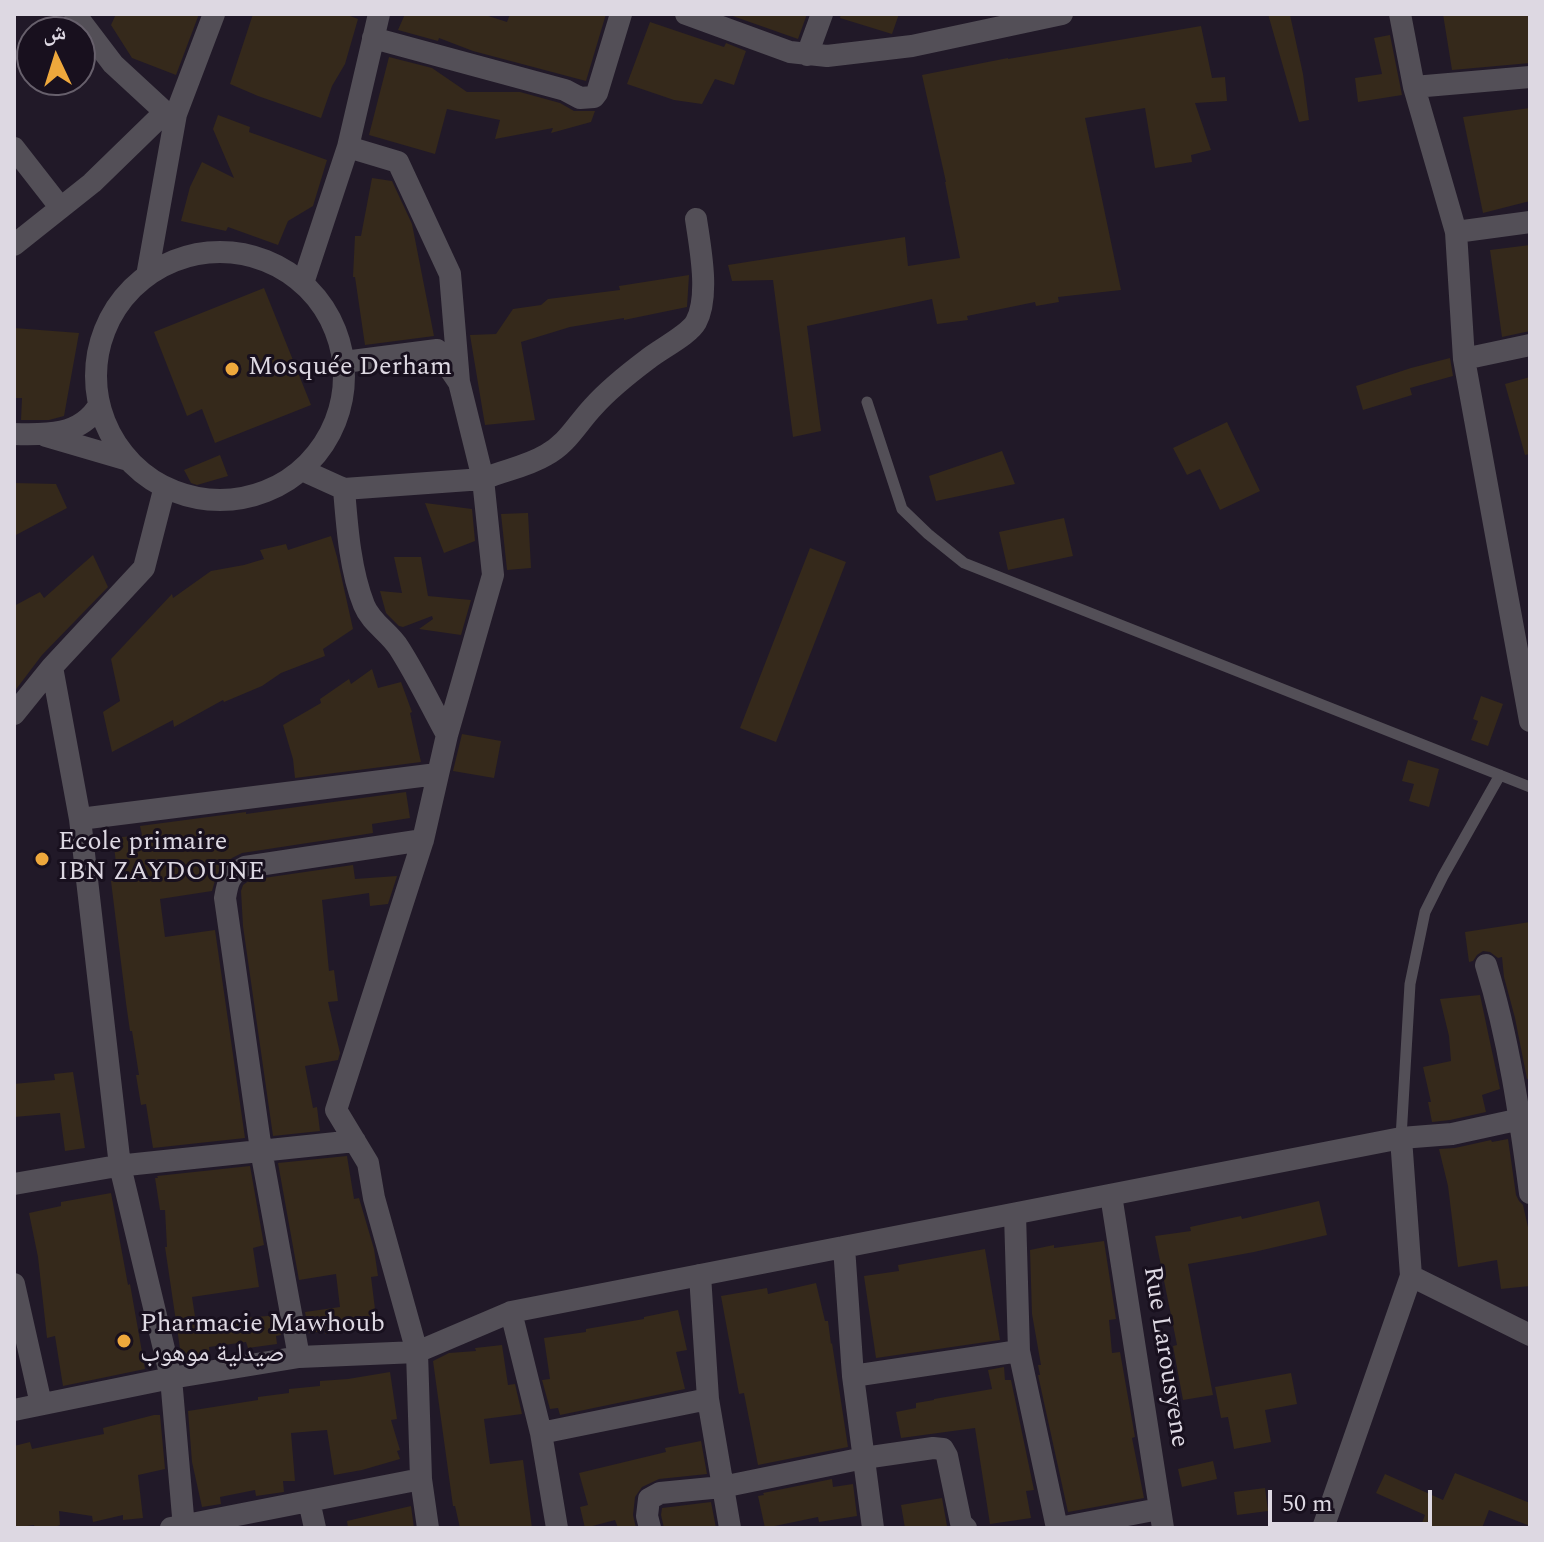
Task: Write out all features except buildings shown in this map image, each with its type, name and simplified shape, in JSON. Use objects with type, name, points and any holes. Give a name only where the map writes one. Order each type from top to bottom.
[{"type":"street","points":[[75,14],[113,64],[171,113]]},
{"type":"street","points":[[147,276],[171,113],[214,14]]},
{"type":"street","points":[[303,283],[348,147],[379,14]]},
{"type":"street","points":[[373,38],[565,90],[580,98],[594,97],[621,14]]},
{"type":"street","points":[[686,14],[790,52],[827,56],[912,46],[1062,14]]},
{"type":"street","points":[[807,55],[822,14]]},
{"type":"street","points":[[1400,14],[1414,87],[1456,232],[1464,359],[1523,640],[1530,721]]},
{"type":"street","points":[[1414,87],[1530,77]]},
{"type":"street","points":[[14,245],[92,183],[171,113]]},
{"type":"street","points":[[348,147],[398,162],[450,274],[459,382],[483,479],[493,575],[447,735],[423,840],[336,1110],[368,1163],[374,1198],[417,1352],[421,1479],[428,1528]]},
{"type":"street","points":[[14,148],[60,207]]},
{"type":"street","points":[[302,470],[344,489],[483,479],[548,455],[568,438],[621,379],[696,323],[703,265],[696,219]]},
{"type":"street","points":[[1456,232],[1530,222]]},
{"type":"street","points":[[211,252],[256,257],[303,283],[323,305],[337,332],[344,362],[344,392],[337,421],[322,448],[302,470],[268,491],[230,500],[164,490],[128,460],[110,433],[99,405],[96,377],[99,348],[110,320],[126,296],[147,276],[167,264],[211,252]]},
{"type":"street","points":[[1464,359],[1530,345]]},
{"type":"street","points":[[344,362],[437,350],[459,382]]},
{"type":"street","points":[[41,435],[83,425],[99,405]]},
{"type":"street","points":[[14,434],[41,435],[128,460]]},
{"type":"street","points":[[344,489],[348,534],[364,606],[370,618],[399,648],[447,735]]},
{"type":"street","points":[[14,714],[52,667],[144,568],[164,490]]},
{"type":"street","points":[[52,667],[80,819],[120,1166],[171,1378],[179,1527],[421,1479]]},
{"type":"street","points":[[80,819],[437,774]]},
{"type":"street","points":[[299,1357],[261,1150],[225,898],[228,881],[245,867],[423,840]]},
{"type":"street","points":[[1486,965],[1525,1118],[1530,1193]]},
{"type":"street","points":[[14,1410],[171,1378],[299,1357],[417,1352],[511,1312],[1401,1138],[1452,1134],[1525,1118]]},
{"type":"street","points":[[1323,1528],[1411,1276],[1401,1138]]},
{"type":"street","points":[[14,1184],[120,1166],[355,1141]]},
{"type":"street","name":"Rue Larousyene","points":[[1111,1195],[1161,1519]]},
{"type":"street","points":[[1015,1214],[1019,1351],[1058,1528],[1161,1519]]},
{"type":"street","points":[[844,1247],[853,1376],[873,1528]]},
{"type":"street","points":[[700,1275],[708,1399],[730,1528]]},
{"type":"street","points":[[1411,1276],[1530,1335]]},
{"type":"street","points":[[14,1284],[41,1404]]},
{"type":"street","points":[[511,1312],[541,1433],[557,1528]]},
{"type":"street","points":[[853,1376],[1019,1351]]},
{"type":"street","points":[[541,1433],[708,1399]]},
{"type":"street","points":[[650,1528],[649,1499],[660,1493],[722,1487],[864,1458],[943,1449],[961,1523],[966,1528]]},
{"type":"street","points":[[309,1501],[315,1528]]},
{"type":"lane","points":[[867,402],[902,509],[964,563],[1530,787]]},
{"type":"lane","points":[[1401,1138],[1410,984],[1425,912],[1500,775]]},
{"type":"place","name":"Mosquée Derham","points":[[232,369]]},
{"type":"place","name":"Ecole primaire IBN ZAYDOUNE","points":[[42,859]]},
{"type":"place","name":"Pharmacie Mawhoub صيدلية موهوب","points":[[124,1341]]}]
